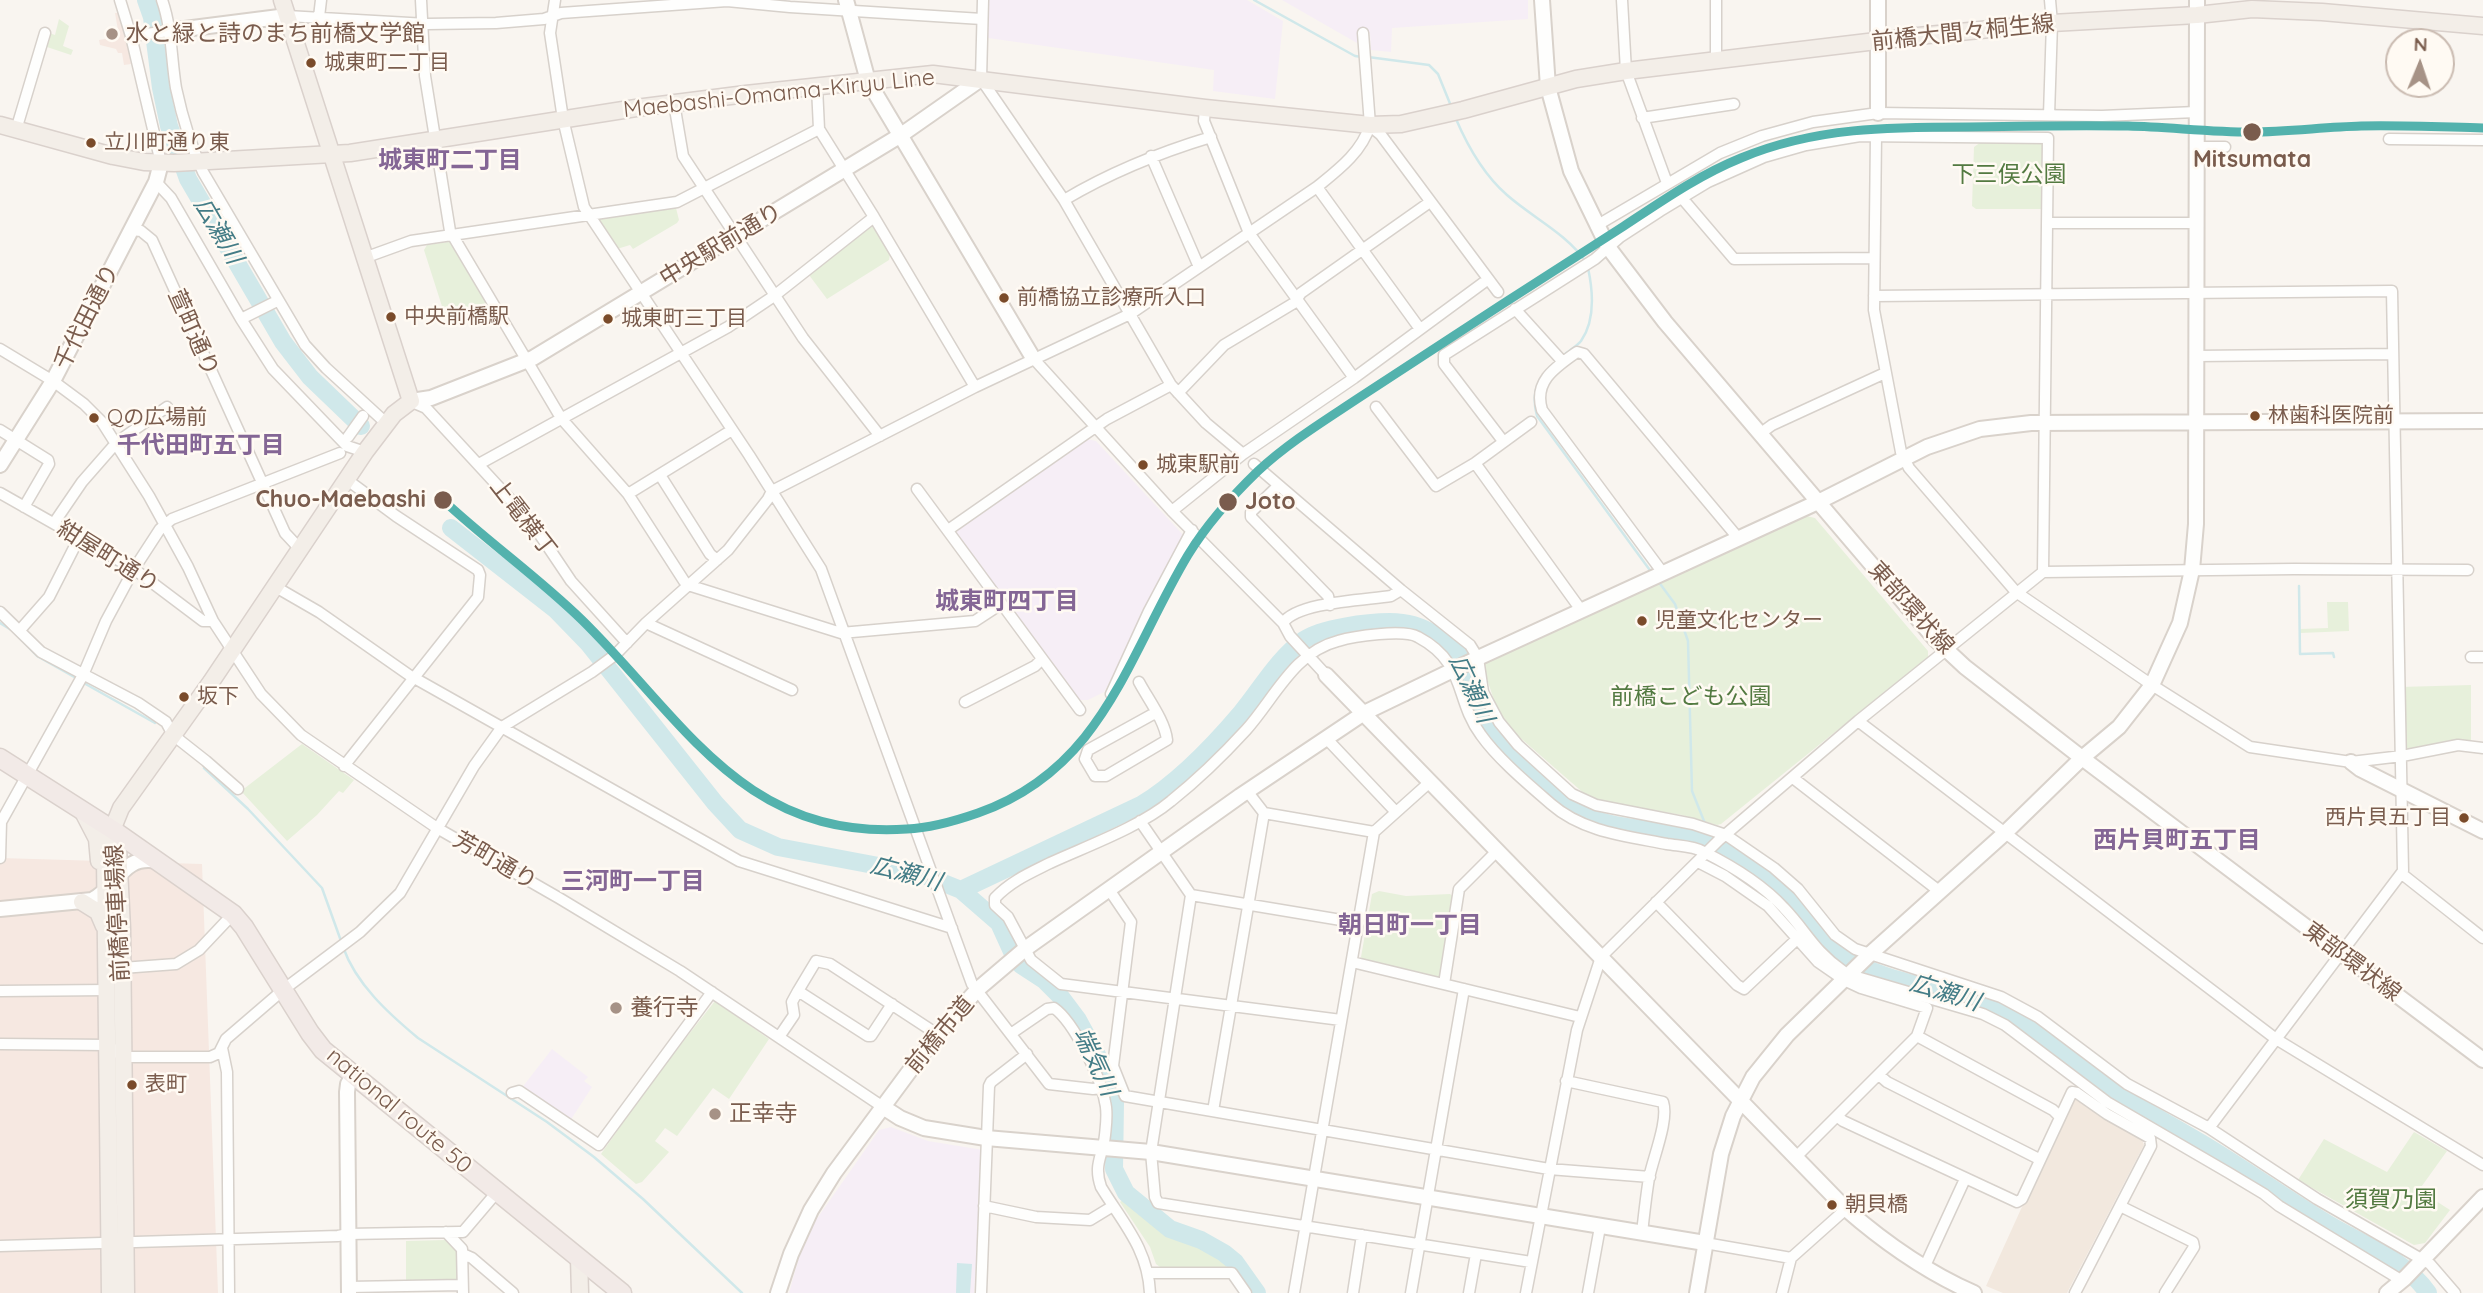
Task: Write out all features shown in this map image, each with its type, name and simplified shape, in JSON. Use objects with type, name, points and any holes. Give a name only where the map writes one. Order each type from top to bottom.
[{"type":"highway","name":"national route 50","points":[[0,758],[113,830],[233,914],[317,1042],[622,1293]]},
{"type":"main road","points":[[113,830],[121,808],[211,682],[346,479],[386,423],[411,401],[282,0]]},
{"type":"main road","name":"前橋大間々桐生線","points":[[1453,113],[1576,79],[1626,71],[1878,41],[2197,8],[2322,12],[2483,26]]},
{"type":"main road","name":"Maebashi-Omama-Kiryu Line","points":[[167,163],[350,153],[674,103],[933,74],[1205,108],[1370,125],[1402,124],[1453,113]]},
{"type":"main road","points":[[0,125],[113,156],[167,163]]},
{"type":"main road","points":[[83,812],[97,839],[101,873],[111,899],[85,902]]},
{"type":"main road","name":"前橋停車場線","points":[[113,830],[118,847],[119,875],[111,899],[107,935],[108,1045],[118,1243],[126,1293]]},
{"type":"main road","name":"前橋停車場線","points":[[110,1293],[118,1243],[123,1057],[122,968],[105,858],[113,830]]},
{"type":"main road","points":[[85,902],[101,915],[107,935]]},
{"type":"main road","points":[[579,1258],[580,1293]]},
{"type":"street","points":[[120,0],[167,163]]},
{"type":"street","points":[[162,0],[165,31],[195,162],[314,357],[386,423]]},
{"type":"street","points":[[319,17],[321,0]]},
{"type":"street","points":[[421,0],[421,23],[434,139],[448,228],[561,418],[628,495],[688,584],[845,633],[975,621],[1001,604]]},
{"type":"street","name":"前橋市道","points":[[555,0],[550,33],[563,119],[584,207],[821,569],[972,984],[978,989],[937,1034],[834,1173],[811,1210],[791,1254],[778,1293]]},
{"type":"street","points":[[983,0],[981,79],[1064,200],[1175,389],[1206,424],[1243,454]]},
{"type":"street","name":"東部環状線","points":[[1542,0],[1548,87],[1571,171],[1608,247],[1665,322],[1947,651],[2082,758],[2483,1060]]},
{"type":"street","points":[[1622,0],[1626,71],[1667,183]]},
{"type":"street","points":[[1716,0],[1716,61]]},
{"type":"street","points":[[1878,0],[1878,113]]},
{"type":"street","points":[[2049,115],[2052,23],[2050,0]]},
{"type":"street","points":[[131,36],[287,16],[421,23],[496,23],[727,1],[847,5],[982,19]]},
{"type":"street","points":[[847,5],[869,81],[1033,358],[1172,511],[1283,623],[1290,636],[1326,675],[1846,1209],[1898,1252],[1974,1293]]},
{"type":"street","points":[[1697,1293],[1721,1154],[1740,1100],[1764,1061],[1867,957],[2119,727],[2152,685],[2180,623],[2192,570],[2196,524],[2197,8]]},
{"type":"street","points":[[16,130],[44,33]]},
{"type":"street","points":[[0,1044],[108,1045],[123,1057],[210,1057],[222,1048],[226,1039],[283,990],[383,911],[408,879],[474,766],[502,727],[611,658],[717,560],[772,491],[1033,358],[1130,314],[1317,187],[1350,159],[1368,133],[1370,125],[1363,33]]},
{"type":"street","name":"中央駅前通り","points":[[411,401],[431,398],[526,361],[845,170],[981,79]]},
{"type":"street","points":[[817,87],[818,129],[975,387]]},
{"type":"street","points":[[674,103],[683,156],[803,338],[880,436]]},
{"type":"street","points":[[1642,118],[1734,104]]},
{"type":"street","points":[[1205,108],[1204,121],[1249,233],[1354,379]]},
{"type":"street","points":[[1596,226],[1720,153],[1762,136],[1813,122],[1878,113],[2102,116],[2196,112]]},
{"type":"street","points":[[1370,125],[1381,135],[1486,280],[1498,292]]},
{"type":"street","points":[[365,258],[411,241],[677,202],[818,129]]},
{"type":"street","points":[[1876,135],[1874,310],[1903,458],[2016,592],[2152,685],[2250,747],[2351,762],[2458,745],[2483,748]]},
{"type":"street","points":[[1503,441],[1444,364],[1446,353],[1595,259],[1630,231],[1682,198],[1739,167],[1778,153],[1826,141],[1876,135],[2048,138],[2043,572]]},
{"type":"street","points":[[1064,200],[1150,156],[1210,138]]},
{"type":"street","points":[[2389,139],[2483,140]]},
{"type":"street","points":[[2202,148],[2225,146]]},
{"type":"street","points":[[1150,156],[1199,267]]},
{"type":"street","name":"千代田通り","points":[[0,465],[53,381],[167,163]]},
{"type":"street","points":[[156,182],[171,198],[245,317],[273,369],[361,458]]},
{"type":"street","points":[[1317,187],[1420,329]]},
{"type":"street","points":[[1682,198],[1734,259],[1874,258]]},
{"type":"street","points":[[948,530],[1096,427],[1175,389],[1217,350],[1297,299],[1301,293],[1430,202]]},
{"type":"street","points":[[479,464],[728,327],[774,296],[874,217]]},
{"type":"street","points":[[2048,223],[2196,223]]},
{"type":"street","name":"萱町通り","points":[[132,230],[141,231],[152,240],[262,485],[285,533],[299,548]]},
{"type":"street","points":[[1172,511],[1243,454],[1354,379],[1486,280]]},
{"type":"street","points":[[1874,296],[2392,291],[2402,874],[2209,1128]]},
{"type":"street","points":[[245,317],[278,301]]},
{"type":"street","points":[[1515,309],[1560,358]]},
{"type":"street","name":"芳町通り","points":[[0,349],[53,381],[84,404],[102,422],[117,442],[188,567],[213,621],[266,700],[301,735],[437,828],[559,898],[712,992],[883,1107]]},
{"type":"street","points":[[1658,576],[1542,410],[1539,395],[1544,381],[1560,358],[1577,352],[1584,354],[1739,539]]},
{"type":"street","points":[[2196,356],[2393,354]]},
{"type":"street","points":[[1761,433],[1772,425],[1885,373]]},
{"type":"street","name":"上電横丁","points":[[411,401],[426,408],[532,523],[571,581],[626,643]]},
{"type":"street","points":[[54,523],[82,482],[117,442],[167,407]]},
{"type":"street","points":[[1376,407],[1436,486],[1475,463],[1531,422]]},
{"type":"street","points":[[0,858],[1,822],[83,675],[106,621],[134,569],[164,524],[211,503],[262,485],[346,441],[362,418]]},
{"type":"street","points":[[1101,1088],[1052,1085],[978,989],[1025,949],[1247,791],[1364,713],[1454,669],[1818,502],[1903,458],[1950,438],[1980,429],[2044,423],[2483,421]]},
{"type":"street","points":[[0,430],[48,460],[49,464],[24,507]]},
{"type":"street","points":[[628,495],[732,430]]},
{"type":"street","points":[[346,441],[361,458]]},
{"type":"street","points":[[1475,463],[1581,610]]},
{"type":"street","points":[[1254,464],[1401,590],[1470,645],[1483,692],[1499,722],[1518,746],[1572,794],[1596,805],[1708,829],[1774,869],[1798,889],[1838,938],[1867,957],[2001,997],[2020,1006],[2127,1084],[2209,1128],[2420,1263],[2430,1264],[2455,1293]]},
{"type":"street","points":[[660,475],[710,554],[717,560]]},
{"type":"street","points":[[344,766],[478,597],[480,573],[346,479]]},
{"type":"street","points":[[1278,486],[1251,512],[1251,517],[1328,596],[1330,605]]},
{"type":"street","points":[[917,489],[1080,710]]},
{"type":"street","name":"紺屋町通り","points":[[0,493],[134,569],[203,621],[213,621]]},
{"type":"street","points":[[1111,694],[1149,611],[1192,530]]},
{"type":"street","points":[[20,630],[49,597],[79,538]]},
{"type":"street","points":[[1526,1293],[1580,1017],[1601,957],[1722,837],[2016,592],[2043,572],[2468,570]]},
{"type":"street","points":[[274,586],[319,612],[414,678],[739,861],[953,928]]},
{"type":"street","points":[[1283,623],[1300,612],[1391,596],[1401,590]]},
{"type":"street","points":[[0,612],[41,652],[138,703],[166,722],[173,735],[238,789]]},
{"type":"street","points":[[646,623],[792,690]]},
{"type":"street","points":[[1341,1020],[1061,984],[1031,960],[1008,917],[995,905],[995,898],[1015,880],[1140,821],[1172,800],[1246,730],[1307,653],[1339,640],[1394,634],[1416,635],[1439,652],[1454,669],[1469,713],[1480,735],[1569,818],[1595,830],[1707,852],[1775,899],[1793,917],[1817,951],[1849,975],[1861,988],[1924,1006],[1927,1011],[1917,1036],[1796,1157]]},
{"type":"street","points":[[2471,657],[2483,657]]},
{"type":"street","points":[[965,702],[1035,666],[1042,659]]},
{"type":"street","points":[[1139,682],[1156,713],[1168,737],[1165,743],[1105,776],[1095,776],[1085,759],[1087,750],[1156,713]]},
{"type":"street","points":[[1858,721],[2276,1039],[2483,1165]]},
{"type":"street","points":[[1326,738],[1395,811]]},
{"type":"street","points":[[2351,762],[2483,831]]},
{"type":"street","points":[[1793,778],[1939,891]]},
{"type":"street","points":[[1294,1293],[1374,832],[1431,781]]},
{"type":"street","points":[[1247,791],[1264,813],[1374,832]]},
{"type":"street","points":[[1213,1111],[1264,813]]},
{"type":"street","points":[[1140,821],[1191,895],[1359,923]]},
{"type":"street","points":[[1444,984],[1459,889],[1498,850]]},
{"type":"street","points":[[111,899],[119,875],[136,861],[158,861]]},
{"type":"street","points":[[1698,862],[1725,876],[1768,906],[1818,962],[1849,975],[1983,1014],[2005,1025],[2107,1102],[2400,1277]]},
{"type":"street","points":[[2402,874],[2483,938]]},
{"type":"street","points":[[1110,891],[1131,922],[1113,1066],[1125,1096],[1549,1169],[1650,1177]]},
{"type":"street","points":[[1191,895],[1151,1152],[1155,1197],[1158,1203],[1531,1262]]},
{"type":"street","points":[[0,909],[85,902]]},
{"type":"street","points":[[1656,902],[1744,989],[1797,939]]},
{"type":"street","points":[[122,968],[176,964],[199,950],[233,914]]},
{"type":"street","points":[[779,1037],[794,1015],[792,1002],[816,961],[822,961],[937,1034]]},
{"type":"street","points":[[1352,962],[1580,1017]]},
{"type":"street","points":[[1411,1293],[1464,989]]},
{"type":"street","points":[[0,991],[108,990]]},
{"type":"street","points":[[798,991],[867,1036],[871,1036],[892,1004]]},
{"type":"street","points":[[512,1093],[519,1091],[599,1145],[712,992]]},
{"type":"street","points":[[1012,1033],[1047,1009],[1054,1008],[1075,1034],[1090,1060],[1106,1108],[1110,1149]]},
{"type":"street","points":[[1917,1036],[2053,1110],[2059,1116]]},
{"type":"street","points":[[222,1048],[228,1072],[229,1293]]},
{"type":"street","points":[[981,1293],[989,1083],[1027,1054]]},
{"type":"street","points":[[1880,1074],[1887,1082],[2039,1159]]},
{"type":"street","points":[[354,1075],[348,1084],[347,1092],[349,1290],[463,1289],[461,1246],[446,1232]]},
{"type":"street","points":[[1566,1081],[1663,1102],[1665,1107],[1662,1126],[1650,1177],[1642,1234]]},
{"type":"street","points":[[1838,1117],[1965,1179],[2019,1201],[2068,1097],[2074,1092],[2150,1138],[2151,1146],[2075,1293]]},
{"type":"street","points":[[883,1107],[924,1128],[986,1139],[1151,1152],[1791,1258]]},
{"type":"street","points":[[1110,1149],[1099,1154],[1098,1179],[1139,1244],[1149,1273],[1150,1293]]},
{"type":"street","points":[[1924,1268],[1965,1179]]},
{"type":"street","points":[[0,1247],[463,1232],[497,1192]]},
{"type":"street","points":[[2387,1293],[2400,1277],[2420,1263],[2483,1197]]},
{"type":"street","points":[[984,1206],[1036,1217],[1090,1220],[1113,1206]]},
{"type":"street","points":[[2120,1206],[2193,1242],[2194,1247],[2165,1293]]},
{"type":"street","points":[[1782,1293],[1791,1258],[1846,1209]]},
{"type":"street","points":[[1588,1293],[1600,1227]]},
{"type":"street","points":[[1353,1293],[1362,1235]]},
{"type":"street","points":[[463,1254],[472,1258],[513,1293]]},
{"type":"street","points":[[1469,1293],[1476,1254]]},
{"type":"street","points":[[1149,1273],[1232,1273],[1246,1293]]},
{"type":"shaded area","points":[[989,0],[1247,0],[1283,21],[1275,99],[1213,91],[1214,70],[988,38]]},
{"type":"shaded area","points":[[1282,0],[1528,0],[1528,19],[1392,28],[1391,52],[1371,50],[1370,33],[1357,33],[1357,43]]},
{"type":"shaded area","points":[[123,12],[131,64],[124,65],[122,53],[100,45],[99,40],[119,36],[115,13]]},
{"type":"shaded area","points":[[1086,439],[1096,441],[1186,538],[1104,692],[1088,700],[1079,700],[956,534],[956,529]]},
{"type":"shaded area","points":[[0,858],[202,864],[218,1293],[0,1293]]},
{"type":"shaded area","points":[[552,1049],[588,1077],[584,1081],[592,1087],[570,1121],[521,1089]]},
{"type":"shaded area","points":[[2075,1097],[2142,1139],[2144,1145],[2067,1293],[2003,1293],[1986,1286],[2071,1099]]},
{"type":"shaded area","points":[[891,1127],[928,1141],[983,1150],[974,1293],[789,1293],[799,1257],[816,1220],[879,1130]]},
{"type":"green space","points":[[59,19],[69,26],[63,46],[73,50],[71,55],[47,47],[49,33],[55,35]]},
{"type":"green space","name":"下三俣公園","points":[[1981,142],[2043,142],[2044,209],[1976,209],[1972,206],[1974,147]]},
{"type":"green space","points":[[673,206],[679,220],[677,223],[633,249],[630,245],[617,249],[599,221],[601,217]]},
{"type":"green space","points":[[868,227],[874,227],[890,254],[889,260],[827,299],[809,275]]},
{"type":"green space","points":[[448,242],[489,305],[487,310],[450,324],[447,322],[424,250],[427,245]]},
{"type":"green space","name":"前橋こども公園","points":[[1802,515],[1815,518],[1928,651],[1928,657],[1721,824],[1600,801],[1587,796],[1517,735],[1497,709],[1482,664],[1484,660]]},
{"type":"green space","points":[[2327,602],[2348,602],[2349,631],[2300,633],[2300,629],[2328,628]]},
{"type":"green space","points":[[2471,685],[2471,746],[2402,756],[2400,687]]},
{"type":"green space","points":[[302,744],[354,780],[343,793],[339,791],[287,841],[241,791]]},
{"type":"green space","points":[[1379,891],[1406,896],[1450,894],[1455,898],[1443,975],[1438,977],[1365,961],[1361,957],[1372,894]]},
{"type":"green space","points":[[715,1001],[769,1039],[729,1099],[713,1088],[677,1136],[665,1128],[655,1141],[669,1152],[642,1182],[636,1184],[601,1154],[653,1080]]},
{"type":"green space","name":"須賀乃園","points":[[2414,1132],[2447,1151],[2419,1190],[2450,1210],[2425,1243],[2414,1245],[2298,1180],[2324,1139],[2387,1172]]},
{"type":"green space","points":[[1124,1199],[1170,1234],[1228,1261],[1226,1268],[1160,1267],[1120,1202]]},
{"type":"green space","points":[[446,1240],[460,1252],[460,1278],[457,1282],[406,1283],[406,1241]]},
{"type":"water","points":[[957,1263],[972,1264],[970,1293],[956,1293]]},
{"type":"waterway","name":"広瀬川","points":[[146,0],[152,17],[169,126],[188,179],[283,342],[310,377],[361,426]]},
{"type":"waterway","points":[[1254,0],[1355,56],[1362,57]]},
{"type":"waterway","points":[[1368,57],[1429,65],[1438,74],[1451,106]]},
{"type":"waterway","points":[[1456,119],[1477,160],[1491,179],[1517,203],[1559,234],[1586,262]]},
{"type":"waterway","points":[[1563,356],[1581,341],[1589,324],[1592,296],[1588,268]]},
{"type":"waterway","points":[[1558,360],[1538,384],[1535,399],[1537,416],[1652,573]]},
{"type":"waterway","name":"広瀬川","points":[[451,528],[556,610],[588,643],[715,803],[740,830],[778,847],[921,874],[961,890],[1155,796],[1207,751],[1278,665],[1304,640],[1333,629],[1370,623],[1396,622],[1419,627],[1446,641],[1457,651],[1476,709],[1487,731],[1532,777],[1574,810],[1614,825],[1693,838],[1731,854],[1775,885],[1828,944],[1842,955],[1897,980],[1975,1001],[2011,1017],[2125,1099],[2217,1153],[2323,1221],[2393,1260],[2428,1293]]},
{"type":"waterway","points":[[1658,581],[1675,604],[1688,641],[1692,791],[1706,826]]},
{"type":"waterway","points":[[2299,586],[2300,654],[2333,653],[2334,657]]},
{"type":"waterway","points":[[0,623],[13,631],[37,656],[76,678]]},
{"type":"waterway","points":[[82,682],[155,723]]},
{"type":"waterway","points":[[204,768],[248,809],[322,888],[341,941]]},
{"type":"waterway","points":[[1707,832],[1708,842]]},
{"type":"waterway","name":"端気川","points":[[961,890],[999,923],[1021,965],[1044,980],[1078,1020],[1097,1055],[1115,1103],[1114,1169],[1126,1193],[1170,1229],[1201,1240],[1224,1253],[1235,1262],[1257,1293]]},
{"type":"waterway","points":[[343,947],[365,985],[385,1008],[418,1038],[547,1122],[594,1157],[643,1199],[742,1293]]},
{"type":"transit line","points":[[443,500],[565,604],[686,733],[721,766],[759,794],[801,815],[850,827],[907,829],[934,826],[978,813],[1020,793],[1055,768],[1083,739],[1128,670],[1195,544],[1229,500],[1270,461],[1319,424],[1483,317],[1667,198],[1725,165],[1797,140],[1882,129],[2108,126],[2251,132],[2361,126],[2483,128]]},
{"type":"place","name":"水と緑と詩のまち前橋文学館","points":[[112,34]]},
{"type":"place","name":"城東町二丁目","points":[[311,63]]},
{"type":"place","name":"Mitsumata","points":[[2252,132]]},
{"type":"place","name":"立川町通り東","points":[[91,143]]},
{"type":"place","name":"前橋協立診療所入口","points":[[1004,298]]},
{"type":"place","name":"中央前橋駅","points":[[391,317]]},
{"type":"place","name":"城東町三丁目","points":[[608,319]]},
{"type":"place","name":"林歯科医院前","points":[[2255,416]]},
{"type":"place","name":"Qの広場前","points":[[94,418]]},
{"type":"place","name":"城東駅前","points":[[1143,465]]},
{"type":"place","name":"Chuo-Maebashi","points":[[443,500]]},
{"type":"place","name":"Joto","points":[[1228,502]]},
{"type":"place","name":"児童文化センター","points":[[1642,621]]},
{"type":"place","name":"坂下","points":[[184,697]]},
{"type":"place","name":"西片貝五丁目","points":[[2464,818]]},
{"type":"place","name":"養行寺","points":[[616,1008]]},
{"type":"place","name":"表町","points":[[132,1085]]},
{"type":"place","name":"正幸寺","points":[[715,1114]]},
{"type":"place","name":"朝貝橋","points":[[1832,1205]]},
{"type":"district","name":"城東町二丁目","points":[[450,161]]},
{"type":"district","name":"千代田町五丁目","points":[[201,446]]},
{"type":"district","name":"城東町四丁目","points":[[1007,602]]},
{"type":"district","name":"西片貝町五丁目","points":[[2177,841]]},
{"type":"district","name":"三河町一丁目","points":[[633,882]]},
{"type":"district","name":"朝日町一丁目","points":[[1410,926]]}]
